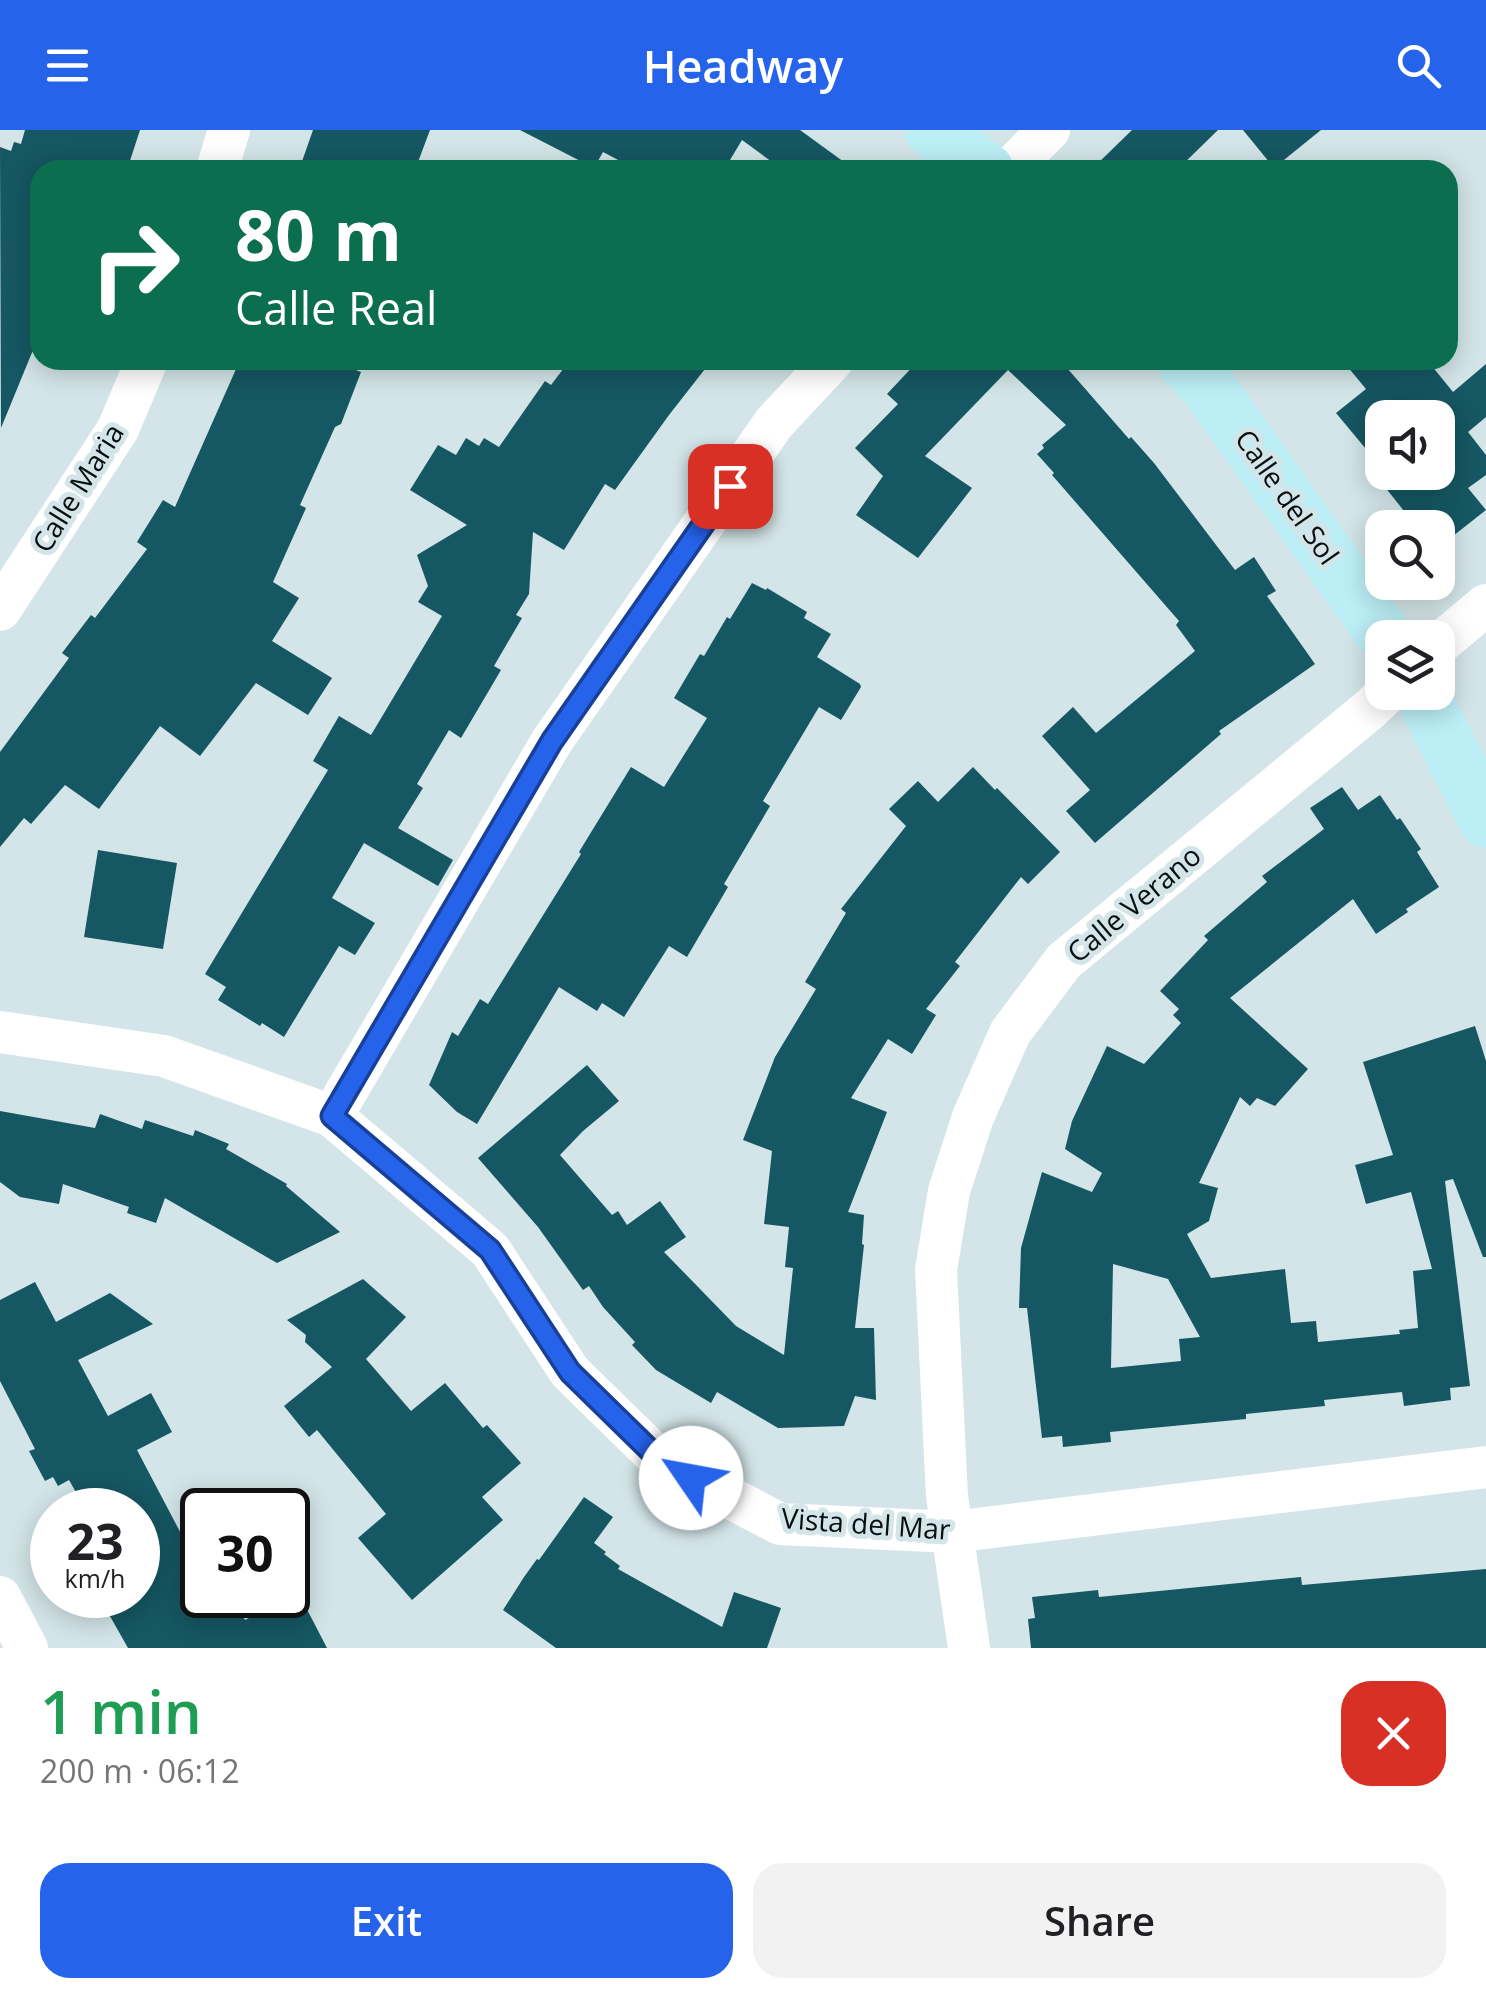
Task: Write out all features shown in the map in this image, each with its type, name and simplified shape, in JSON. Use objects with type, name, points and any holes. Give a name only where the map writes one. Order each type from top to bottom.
[{"type":"street","points":[[220,160],[228,130]]},
{"type":"street","points":[[932,130],[972,160]]},
{"type":"street","points":[[1019,160],[1049,130]]},
{"type":"street","name":"Calle Maria","points":[[0,610],[118,429],[143,370]]},
{"type":"street","points":[[332,1116],[552,741],[774,423],[823,370]]},
{"type":"street","name":"Calle del Sol","points":[[1192,370],[1210,388],[1373,620]]},
{"type":"street","points":[[1455,630],[1486,605]]},
{"type":"street","name":"Calle Verano","points":[[970,1648],[947,1496],[936,1270],[949,1191],[972,1117],[1010,1033],[1064,961],[1370,710]]},
{"type":"street","points":[[1430,710],[1486,820]]},
{"type":"street","name":"Vista del Mar","points":[[0,1032],[164,1056],[332,1116],[490,1250],[570,1372],[662,1462],[780,1524],[952,1532],[1486,1467]]},
{"type":"street","points":[[0,1597],[27,1648]]},
{"type":"building","points":[[25,130],[140,130],[130,160],[30,160],[30,357],[1,428],[0,147],[11,151],[14,142],[21,144]]},
{"type":"building","points":[[313,130],[430,130],[419,160],[302,160]]},
{"type":"building","points":[[520,130],[800,130],[841,160],[769,160],[742,140],[730,160],[618,160],[603,152],[598,160],[578,160]]},
{"type":"building","points":[[1132,130],[1218,130],[1187,160],[1101,160]]},
{"type":"building","points":[[1243,130],[1321,130],[1284,160],[1267,160]]},
{"type":"building","points":[[1486,364],[1486,417],[1468,432],[1486,455],[1486,475],[1468,488],[1486,510],[1455,534],[1455,510],[1403,510],[1387,490],[1455,490],[1455,400],[1365,400],[1365,448],[1336,413],[1366,389],[1350,370],[1435,370],[1453,392]]},
{"type":"building","points":[[236,370],[361,372],[341,424],[335,427],[300,505],[306,508],[273,582],[299,598],[272,641],[332,678],[308,715],[256,683],[200,756],[160,726],[99,809],[65,785],[31,824],[24,818],[0,847],[0,752],[69,658],[62,653],[91,615],[95,618],[147,549],[137,542],[163,500],[175,507]]},
{"type":"building","points":[[562,370],[704,370],[615,490],[605,484],[564,550],[533,532],[529,594],[516,615],[522,618],[494,666],[501,670],[461,738],[449,730],[417,784],[423,788],[398,828],[453,860],[438,886],[364,843],[332,898],[375,923],[355,955],[339,946],[284,1037],[218,1000],[226,987],[205,974],[328,770],[313,761],[339,716],[371,735],[442,616],[418,602],[428,586],[417,555],[467,525],[410,490],[438,445],[456,455],[466,438],[479,446],[484,438],[499,447],[545,381],[551,385]]},
{"type":"building","points":[[910,370],[1008,370],[925,456],[972,488],[918,558],[856,515],[883,476],[855,448],[898,404],[887,394]]},
{"type":"building","points":[[1008,370],[1069,370],[1154,463],[1235,570],[1254,557],[1276,591],[1267,596],[1315,664],[1219,731],[1221,734],[1095,843],[1066,811],[1090,790],[1042,736],[1073,707],[1096,733],[1195,651],[1176,625],[1179,621],[1037,454],[1066,425]]},
{"type":"building","points":[[752,583],[807,612],[804,618],[831,634],[817,657],[861,687],[841,720],[819,707],[763,801],[770,806],[687,957],[669,946],[624,1017],[602,1003],[597,1011],[559,987],[477,1124],[457,1112],[429,1085],[452,1032],[458,1036],[480,999],[488,1004],[631,767],[664,787],[707,718],[674,698],[700,654],[704,656]]},
{"type":"building","points":[[973,767],[1060,852],[1028,884],[1021,877],[955,962],[960,966],[926,1009],[936,1015],[912,1054],[888,1039],[851,1098],[887,1112],[848,1212],[864,1215],[855,1328],[874,1328],[876,1400],[855,1396],[844,1426],[778,1428],[717,1392],[711,1403],[656,1370],[632,1345],[635,1342],[589,1286],[583,1290],[538,1227],[478,1158],[587,1065],[619,1101],[560,1155],[612,1215],[618,1211],[627,1225],[660,1201],[686,1237],[664,1252],[736,1326],[784,1355],[793,1268],[785,1267],[789,1227],[764,1224],[772,1151],[743,1140],[775,1057],[816,989],[805,982],[846,913],[841,909],[906,826],[889,809],[918,781],[938,802]]},
{"type":"building","points":[[1342,787],[1358,810],[1380,795],[1421,849],[1417,852],[1439,887],[1376,934],[1353,899],[1230,998],[1308,1069],[1275,1106],[1257,1098],[1250,1106],[1240,1097],[1199,1183],[1218,1188],[1209,1221],[1187,1234],[1211,1278],[1285,1269],[1291,1323],[1316,1321],[1318,1342],[1400,1334],[1399,1330],[1418,1328],[1413,1271],[1432,1269],[1411,1192],[1366,1204],[1355,1165],[1393,1155],[1363,1062],[1475,1026],[1486,1061],[1486,1257],[1453,1179],[1445,1181],[1470,1386],[1450,1388],[1451,1400],[1404,1406],[1402,1392],[1324,1400],[1325,1406],[1246,1414],[1246,1419],[1110,1432],[1111,1442],[1063,1447],[1062,1436],[1042,1438],[1027,1308],[1019,1308],[1021,1248],[1042,1172],[1092,1192],[1102,1173],[1065,1149],[1072,1121],[1107,1046],[1144,1064],[1181,1023],[1173,1015],[1179,1009],[1160,991],[1208,940],[1204,936],[1267,882],[1262,876],[1324,829],[1310,808]],"holes":[[[1113,1264],[1168,1279],[1200,1337],[1179,1339],[1181,1361],[1111,1368]]]},
{"type":"building","points":[[98,850],[177,863],[163,949],[84,937]]},
{"type":"building","points":[[0,1111],[95,1128],[100,1114],[142,1129],[145,1120],[193,1136],[195,1130],[229,1144],[226,1149],[287,1184],[340,1232],[277,1263],[165,1198],[156,1223],[127,1213],[129,1207],[63,1184],[59,1204],[20,1197],[0,1182]]},
{"type":"building","points":[[363,1279],[406,1317],[366,1359],[411,1411],[445,1383],[483,1428],[487,1425],[521,1463],[482,1497],[503,1520],[412,1600],[358,1538],[386,1514],[317,1430],[309,1437],[284,1406],[332,1367],[305,1342],[306,1335],[287,1320]]},
{"type":"building","points":[[35,1282],[56,1322],[110,1293],[153,1324],[78,1360],[108,1416],[151,1393],[172,1432],[137,1450],[157,1488],[74,1488],[69,1480],[58,1486],[53,1477],[45,1481],[29,1451],[35,1449],[0,1381],[0,1300]]},
{"type":"building","points":[[160,1494],[180,1532],[180,1618],[245,1620],[310,1615],[327,1648],[128,1648],[111,1618],[160,1618]]},
{"type":"building","points":[[584,1497],[613,1517],[594,1543],[620,1566],[618,1569],[722,1627],[734,1592],[781,1608],[767,1648],[556,1648],[503,1610]]},
{"type":"building","points":[[1486,1569],[1486,1648],[1031,1648],[1028,1619],[1035,1618],[1032,1597],[1098,1590],[1099,1597],[1301,1577],[1302,1585]]},
{"type":"route","points":[[691,1478],[662,1462],[570,1372],[490,1250],[332,1116],[552,741],[730,486]]}]
